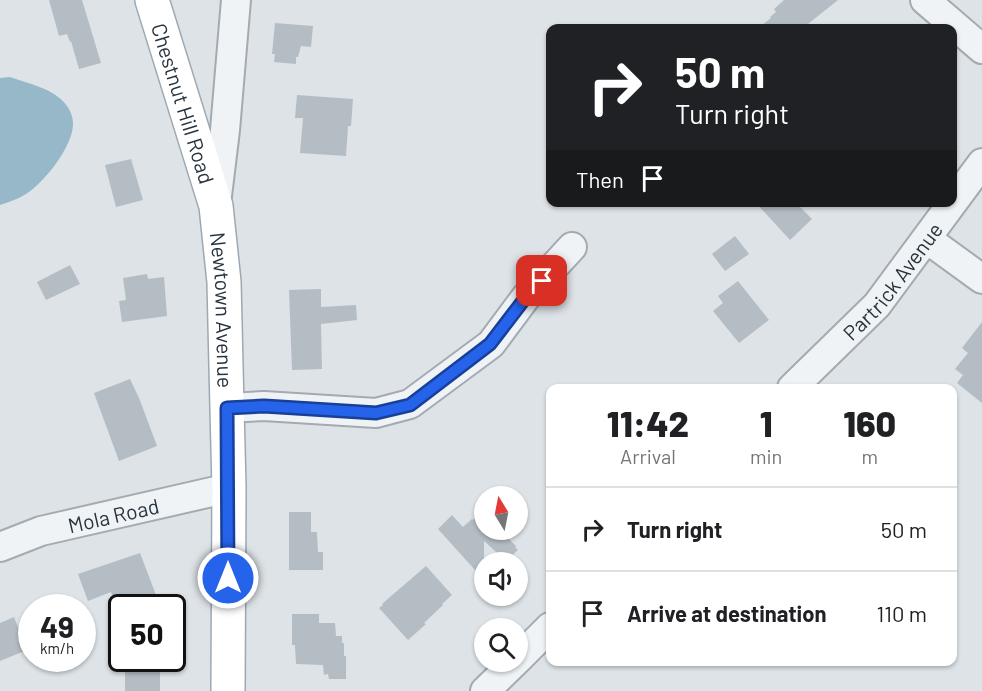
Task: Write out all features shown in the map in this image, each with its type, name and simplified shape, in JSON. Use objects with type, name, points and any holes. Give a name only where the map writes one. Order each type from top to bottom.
[{"type":"main road","name":"Chestnut Hill Road","points":[[152,0],[216,206]]},
{"type":"main road","name":"Newtown Avenue","points":[[216,206],[224,282],[229,488],[228,691]]},
{"type":"street","name":"Newtown Avenue","points":[[216,206],[236,0]]},
{"type":"street","points":[[925,0],[952,24]]},
{"type":"street","points":[[957,28],[982,50]]},
{"type":"street","name":"Partrick Avenue","points":[[957,198],[982,163]]},
{"type":"street","name":"Partrick Avenue","points":[[796,384],[877,305],[950,207]]},
{"type":"street","points":[[927,239],[982,279]]},
{"type":"street","points":[[227,408],[264,406],[376,413],[410,405],[490,344],[526,297],[573,247]]},
{"type":"street","name":"Mola Road","points":[[0,548],[41,531],[229,488]]},
{"type":"street","points":[[528,648],[546,631]]},
{"type":"street","points":[[485,691],[504,672]]},
{"type":"water","points":[[10,77],[41,87],[62,100],[72,116],[73,123],[69,142],[49,173],[26,194],[0,205],[0,78]]},
{"type":"building","points":[[49,0],[82,0],[101,63],[79,69],[67,34],[59,36]]},
{"type":"building","points":[[784,0],[838,0],[808,24],[763,24],[776,12],[774,9]]},
{"type":"building","points":[[275,23],[313,26],[311,47],[301,46],[298,57],[296,57],[296,64],[274,62],[275,54],[272,54]]},
{"type":"building","points":[[297,95],[353,99],[346,156],[300,153],[303,118],[295,118]]},
{"type":"building","points":[[131,159],[143,200],[116,207],[105,165]]},
{"type":"building","points":[[760,207],[800,207],[812,219],[790,240]]},
{"type":"building","points":[[735,236],[749,254],[725,271],[712,254]]},
{"type":"building","points":[[70,265],[80,284],[46,300],[37,282]]},
{"type":"building","points":[[147,274],[148,279],[164,277],[167,316],[122,322],[119,301],[126,300],[123,278]]},
{"type":"building","points":[[738,281],[769,320],[739,343],[713,311],[723,303],[718,296]]},
{"type":"building","points":[[321,289],[321,307],[356,305],[357,320],[321,324],[322,369],[292,370],[289,290]]},
{"type":"building","points":[[982,322],[982,403],[957,383],[963,375],[955,369],[968,353],[962,348]]},
{"type":"building","points":[[130,379],[157,446],[119,461],[94,393]]},
{"type":"building","points":[[289,512],[311,512],[311,532],[317,532],[318,552],[323,552],[323,570],[289,570]]},
{"type":"building","points":[[452,515],[463,527],[473,520],[474,540],[510,540],[518,550],[496,552],[484,541],[484,552],[474,552],[474,569],[438,529]]},
{"type":"building","points":[[140,553],[156,594],[112,594],[111,592],[96,598],[96,594],[85,594],[78,574]]},
{"type":"building","points":[[426,566],[452,595],[408,640],[379,608]]},
{"type":"building","points":[[292,614],[319,614],[319,623],[335,623],[336,636],[342,636],[342,643],[344,643],[346,679],[329,679],[328,674],[324,675],[323,665],[296,664],[295,645],[292,645]]},
{"type":"building","points":[[14,617],[18,627],[18,654],[0,661],[0,623]]},
{"type":"building","points":[[125,672],[160,672],[160,691],[125,691]]},
{"type":"route","points":[[228,578],[227,408],[264,406],[376,413],[410,405],[490,344],[526,297],[542,281]]}]
